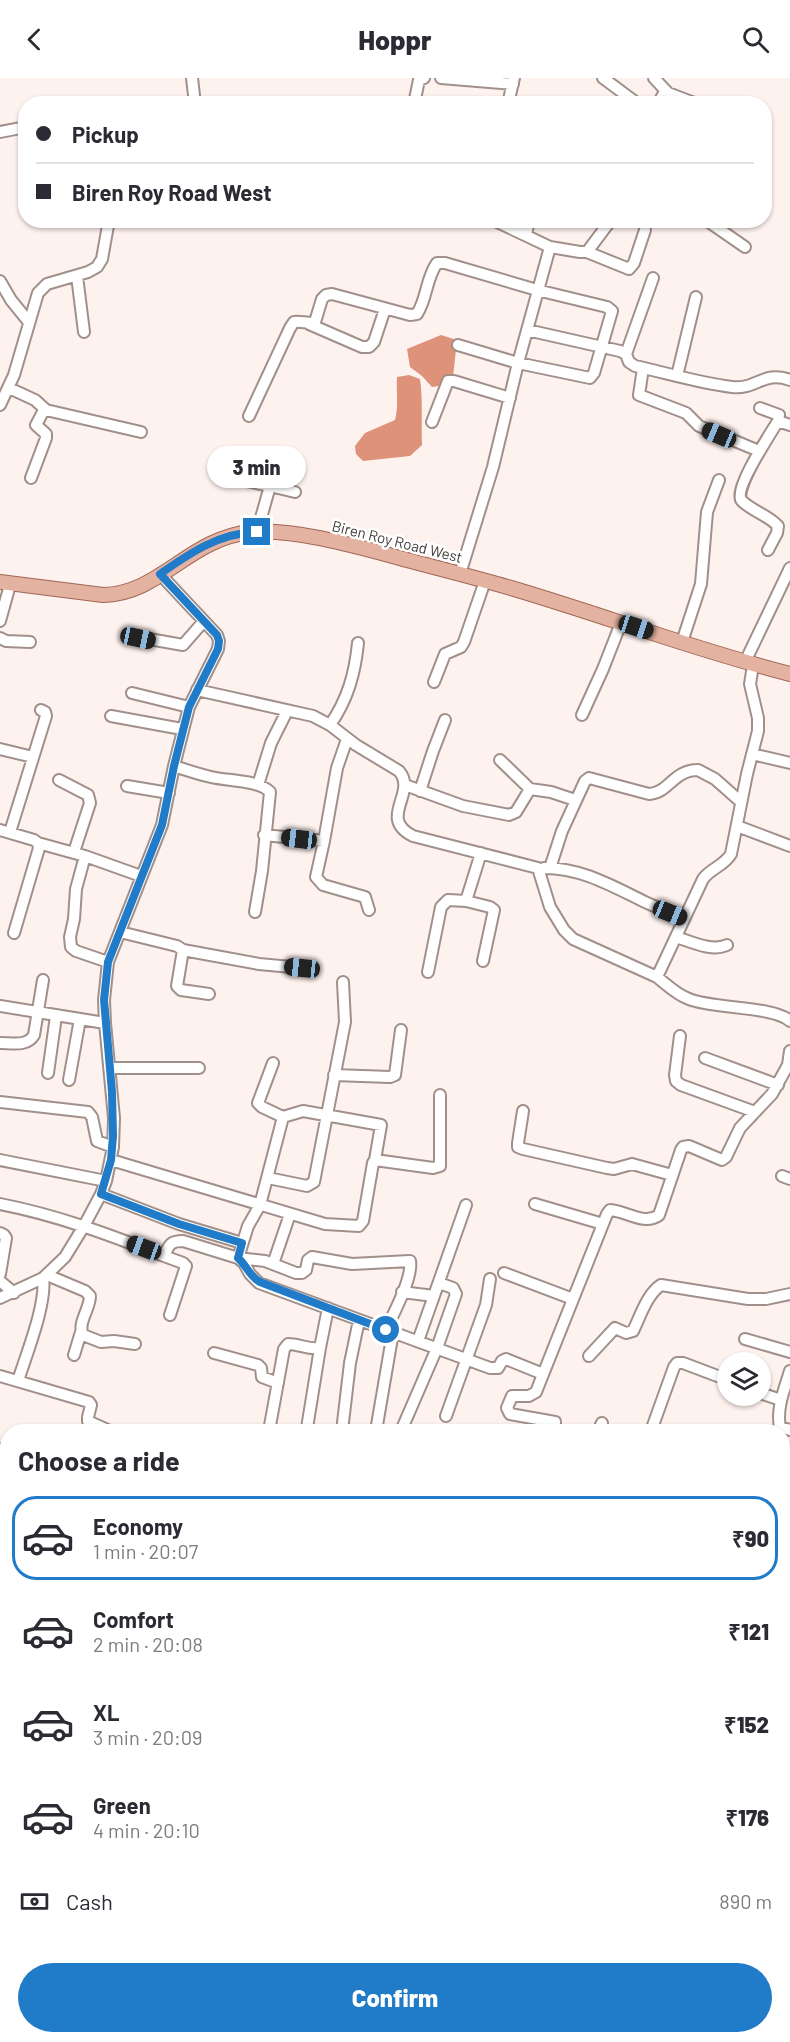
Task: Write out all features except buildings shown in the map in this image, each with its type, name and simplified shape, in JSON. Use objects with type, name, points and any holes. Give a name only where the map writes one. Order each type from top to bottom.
[{"type":"main road","name":"Biren Roy Road West","points":[[5,583],[120,595],[136,590],[211,542],[230,536],[257,532],[301,535],[485,581],[790,674]]},
{"type":"street","points":[[192,78],[194,96]]},
{"type":"street","points":[[415,96],[419,80],[424,78]]},
{"type":"street","points":[[441,78],[514,81],[510,96]]},
{"type":"street","points":[[603,78],[627,96]]},
{"type":"street","points":[[654,78],[668,93],[676,96]]},
{"type":"street","points":[[662,96],[668,93]]},
{"type":"street","points":[[0,132],[18,129]]},
{"type":"street","points":[[0,405],[14,375],[38,293],[47,284],[88,273],[97,267],[102,259],[108,228]]},
{"type":"street","points":[[511,228],[550,247],[587,252],[629,269],[634,262],[645,230]]},
{"type":"street","points":[[526,235],[527,228]]},
{"type":"street","points":[[587,252],[605,228]]},
{"type":"street","points":[[718,228],[745,247]]},
{"type":"street","points":[[460,574],[493,467],[518,363],[550,247]]},
{"type":"street","points":[[309,324],[315,322],[322,299],[332,294],[410,315],[417,314],[421,308],[432,269],[437,263],[445,263],[611,309],[612,314],[594,373],[590,378],[518,363],[458,345]]},
{"type":"street","points":[[77,276],[84,332]]},
{"type":"street","points":[[652,278],[626,354],[629,362],[643,368],[741,388],[775,376],[790,380]]},
{"type":"street","points":[[0,281],[11,300],[28,321]]},
{"type":"street","points":[[678,376],[696,297]]},
{"type":"street","points":[[249,416],[294,322],[302,321],[362,347],[369,347],[374,342],[386,309]]},
{"type":"street","points":[[527,330],[602,346],[626,354]]},
{"type":"street","points":[[643,368],[639,395],[686,412],[699,426],[759,452]]},
{"type":"street","points":[[432,422],[448,381],[510,398]]},
{"type":"street","points":[[9,388],[35,400],[44,410],[141,432]]},
{"type":"street","points":[[760,408],[779,415],[778,421],[741,488],[740,499],[778,526],[777,533],[768,549]]},
{"type":"street","points":[[31,478],[46,436],[36,424],[44,410]]},
{"type":"street","points":[[778,421],[790,425]]},
{"type":"street","points":[[257,532],[283,469]]},
{"type":"street","points":[[242,480],[295,492]]},
{"type":"street","points":[[682,642],[701,584],[707,512],[719,480]]},
{"type":"street","points":[[657,977],[707,873],[724,864],[731,854],[758,731],[749,663],[790,568]]},
{"type":"street","points":[[0,1298],[45,1276],[65,1257],[101,1194],[111,1160],[114,1118],[105,1023],[105,979],[108,962],[162,825],[182,729],[189,707],[218,649],[219,641],[217,635],[160,574]]},
{"type":"street","points":[[434,682],[446,654],[461,647],[464,642],[485,581]]},
{"type":"street","points":[[0,621],[5,583]]},
{"type":"street","points":[[138,638],[183,645],[204,621]]},
{"type":"street","points":[[582,715],[621,623]]},
{"type":"street","points":[[0,638],[6,641],[30,642]]},
{"type":"street","points":[[330,725],[343,705],[352,683],[358,643]]},
{"type":"street","points":[[197,690],[313,717],[330,725],[347,740],[399,771],[404,777],[405,785],[397,814],[398,823],[404,831],[413,836],[538,868],[550,868],[600,879],[644,902],[684,918]]},
{"type":"street","points":[[132,693],[189,707]]},
{"type":"street","points":[[41,710],[45,711],[46,716],[5,831],[141,876]]},
{"type":"street","points":[[258,785],[271,743],[287,711]]},
{"type":"street","points":[[111,716],[182,729]]},
{"type":"street","points":[[420,791],[432,751],[445,720]]},
{"type":"street","points":[[347,740],[337,768],[316,877],[323,885],[365,897],[369,910]]},
{"type":"street","points":[[0,749],[33,757]]},
{"type":"street","points":[[752,754],[790,763]]},
{"type":"street","points":[[500,760],[530,789],[551,792],[576,800]]},
{"type":"street","points":[[174,766],[212,778],[266,787],[270,792],[262,871],[255,912]]},
{"type":"street","points":[[550,868],[562,831],[589,778],[656,794],[681,773],[698,770],[715,779],[741,802]]},
{"type":"street","points":[[58,780],[90,798],[74,852]]},
{"type":"street","points":[[405,785],[463,806],[509,815],[516,812],[530,789]]},
{"type":"street","points":[[127,786],[170,793]]},
{"type":"street","points":[[737,826],[790,846]]},
{"type":"street","points":[[264,835],[324,841]]},
{"type":"street","points":[[14,933],[39,848],[38,843]]},
{"type":"street","points":[[466,902],[482,853]]},
{"type":"street","points":[[85,856],[76,889],[70,937],[71,947],[75,951],[108,962]]},
{"type":"street","points":[[538,868],[550,907],[564,930],[573,939],[657,977],[686,998],[778,1014],[790,1021]]},
{"type":"street","points":[[428,972],[441,907],[448,900],[490,907],[494,910],[483,961]]},
{"type":"street","points":[[120,932],[177,946],[183,950],[259,964],[302,968]]},
{"type":"street","points":[[676,937],[712,947],[720,948],[727,945]]},
{"type":"street","points":[[183,950],[177,986],[181,990],[209,994]]},
{"type":"street","points":[[0,1043],[24,1043],[31,1040],[34,1035],[43,980]]},
{"type":"street","points":[[268,1178],[311,1185],[314,1182],[345,1022],[343,982]]},
{"type":"street","points":[[0,1006],[105,1023]]},
{"type":"street","points":[[48,1073],[56,1016]]},
{"type":"street","points":[[69,1080],[80,1019]]},
{"type":"street","points":[[334,1075],[390,1077],[395,1075],[401,1030]]},
{"type":"street","points":[[680,1036],[676,1081],[681,1085],[755,1112]]},
{"type":"street","points":[[555,1424],[551,1421],[510,1414],[507,1412],[510,1397],[533,1395],[610,1210],[646,1220],[659,1215],[683,1147],[688,1146],[722,1160],[726,1157],[740,1128],[761,1107],[778,1085],[789,1066],[790,1051]]},
{"type":"street","points":[[705,1058],[778,1085]]},
{"type":"street","points":[[111,1160],[290,1214],[337,1226],[359,1226],[363,1221],[381,1125],[303,1111],[283,1117],[262,1107],[258,1103],[273,1064]]},
{"type":"street","points":[[110,1068],[199,1068]]},
{"type":"street","points":[[375,1160],[433,1168],[440,1166],[440,1095]]},
{"type":"street","points":[[0,1102],[88,1112],[92,1117],[98,1141],[112,1147]]},
{"type":"street","points":[[523,1111],[518,1147],[607,1168],[639,1165],[672,1175]]},
{"type":"street","points":[[238,1258],[251,1219],[260,1205],[283,1117]]},
{"type":"street","points":[[0,1160],[106,1181]]},
{"type":"street","points":[[101,1194],[179,1224],[242,1243]]},
{"type":"street","points":[[0,1204],[47,1214],[183,1263],[186,1266],[170,1315]]},
{"type":"street","points":[[535,1204],[603,1224]]},
{"type":"street","points":[[418,1341],[466,1205]]},
{"type":"street","points":[[273,1264],[290,1214]]},
{"type":"street","points":[[0,1233],[6,1239],[0,1274]]},
{"type":"street","points":[[164,1256],[170,1243],[183,1241],[238,1258],[273,1264],[296,1273],[306,1270],[308,1260],[312,1257],[352,1264],[408,1260],[411,1264],[389,1331],[377,1424]]},
{"type":"street","points":[[238,1258],[254,1279],[359,1320],[495,1369],[502,1360],[506,1359],[543,1374]]},
{"type":"street","points":[[504,1273],[573,1299]]},
{"type":"street","points":[[45,1276],[85,1291],[90,1296],[74,1355]]},
{"type":"street","points":[[18,1381],[42,1301],[45,1276]]},
{"type":"street","points":[[446,1416],[486,1305],[490,1279]]},
{"type":"street","points":[[0,1281],[14,1293]]},
{"type":"street","points":[[404,1424],[437,1348],[456,1294],[453,1288],[439,1282]]},
{"type":"street","points":[[589,1356],[615,1328],[626,1333],[633,1331],[648,1301],[661,1285],[748,1299],[766,1299],[790,1294]]},
{"type":"street","points":[[402,1292],[434,1296]]},
{"type":"street","points":[[308,1424],[328,1308]]},
{"type":"street","points":[[343,1424],[350,1364],[359,1320]]},
{"type":"street","points":[[81,1332],[101,1342],[135,1344]]},
{"type":"street","points":[[745,1339],[790,1352]]},
{"type":"street","points":[[270,1424],[284,1349],[288,1344],[320,1348]]},
{"type":"street","points":[[214,1353],[258,1365],[261,1368],[262,1377],[278,1383]]},
{"type":"street","points":[[654,1424],[677,1363],[683,1363],[717,1376]]},
{"type":"street","points":[[779,1424],[781,1400],[790,1371]]},
{"type":"street","points":[[0,1376],[89,1402],[91,1406],[88,1422],[93,1424]]},
{"type":"street","points":[[771,1396],[781,1400]]},
{"type":"shaded area","points":[[441,335],[457,340],[453,377],[446,385],[432,387],[410,367],[407,349]]},
{"type":"shaded area","points":[[409,375],[420,379],[422,445],[410,456],[363,461],[356,454],[355,446],[365,433],[395,420],[397,377]]},
{"type":"route","points":[[257,532],[230,536],[211,542],[160,574],[217,635],[219,641],[218,649],[189,707],[182,729],[162,825],[108,962],[104,1000],[114,1118],[111,1160],[101,1194],[179,1224],[242,1243],[238,1258],[254,1279],[386,1330]]}]
